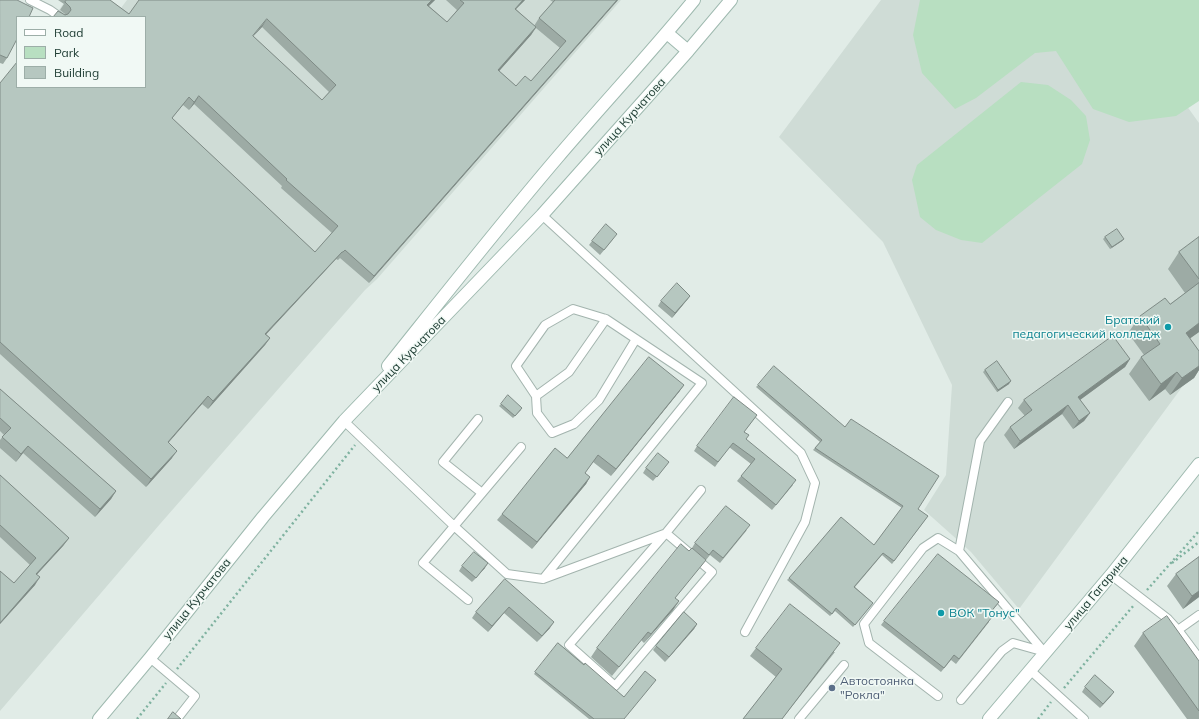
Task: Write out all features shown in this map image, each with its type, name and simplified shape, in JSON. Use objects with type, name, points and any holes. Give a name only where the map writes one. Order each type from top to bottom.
[{"type":"main road","points":[[344,421],[484,245],[694,0]]},
{"type":"main road","name":"улица Курчатова","points":[[99,719],[263,517],[344,421],[542,215],[688,52],[731,0]]},
{"type":"main road","points":[[667,33],[688,52]]},
{"type":"main road","name":"улица Гагарина","points":[[989,719],[1111,575],[1199,464]]},
{"type":"lane","points":[[30,0],[59,16]]},
{"type":"lane","points":[[542,215],[801,453],[815,483],[805,522],[745,632]]},
{"type":"lane","points":[[543,580],[702,383],[636,339],[606,319],[573,309],[545,325],[516,366],[536,396],[538,412],[552,433],[574,424],[599,400],[636,339]]},
{"type":"lane","points":[[536,396],[569,372],[606,319]]},
{"type":"lane","points":[[959,551],[980,441],[1008,402]]},
{"type":"lane","points":[[478,419],[443,462],[482,493]]},
{"type":"lane","points":[[344,421],[454,526],[507,574],[543,580],[666,533]]},
{"type":"lane","points":[[468,600],[423,563],[521,447]]},
{"type":"lane","points":[[666,533],[712,572],[615,686],[569,645],[702,490]]},
{"type":"lane","points":[[938,696],[869,643],[864,624],[923,548],[938,538],[959,551],[1046,653]]},
{"type":"lane","points":[[1111,575],[1168,619],[1199,658]]},
{"type":"lane","points":[[1178,630],[1199,615]]},
{"type":"lane","points":[[961,700],[1002,651],[1013,643],[1046,653]]},
{"type":"lane","points":[[150,658],[195,696],[177,719]]},
{"type":"lane","points":[[799,719],[844,665]]},
{"type":"lane","points":[[1030,670],[1084,719]]},
{"type":"path","points":[[137,719],[361,437]]},
{"type":"path","points":[[1038,719],[1140,598],[1199,531]]},
{"type":"path","points":[[1168,567],[1199,542]]},
{"type":"shaded area","points":[[66,0],[121,8],[127,0],[621,0],[160,524],[0,711],[0,84],[16,88],[146,88],[146,16],[55,16]]},
{"type":"shaded area","points":[[881,0],[1078,0],[1159,67],[1199,123],[1199,364],[1019,609],[971,552],[924,510],[946,475],[952,385],[883,242],[779,137]]},
{"type":"green space","points":[[920,0],[1199,0],[1199,101],[1176,116],[1129,122],[1093,109],[1056,51],[1035,53],[976,98],[955,109],[922,73],[913,35]]},
{"type":"green space","points":[[1021,82],[1048,85],[1071,100],[1086,116],[1090,140],[1082,164],[982,243],[961,240],[936,230],[920,217],[912,180],[917,165]]},
{"type":"building","points":[[0,0],[17,0],[33,8],[29,16],[16,16],[16,41],[7,58],[0,55]]},
{"type":"building","points":[[67,0],[110,0],[129,14],[139,0],[432,0],[427,5],[447,22],[464,3],[460,0],[523,0],[515,9],[536,27],[498,70],[516,86],[525,76],[531,81],[566,41],[539,18],[555,0],[617,0],[374,276],[345,250],[342,252],[265,334],[270,338],[213,401],[208,396],[168,442],[177,451],[151,479],[0,342],[0,83],[16,63],[16,88],[146,88],[146,16],[54,16],[58,11],[65,15],[68,14],[71,10],[65,2]],"holes":[[[267,19],[336,85],[322,100],[253,36]],[[199,96],[287,179],[286,180],[338,226],[315,252],[172,118],[189,97],[194,102]]]},
{"type":"building","points":[[606,224],[617,234],[604,250],[592,241]]},
{"type":"building","points":[[1117,229],[1124,239],[1112,247],[1105,237]]},
{"type":"building","points":[[1199,237],[1199,279],[1179,252]]},
{"type":"building","points":[[677,283],[690,296],[675,313],[661,301]]},
{"type":"building","points":[[1199,283],[1199,323],[1186,333],[1199,351],[1199,366],[1182,378],[1177,372],[1161,384],[1141,357],[1160,344],[1140,316],[1165,298],[1170,304]]},
{"type":"building","points":[[1113,336],[1130,359],[1078,397],[1090,413],[1079,421],[1068,405],[1020,441],[1010,427],[1032,410],[1024,400]]},
{"type":"building","points":[[649,357],[684,385],[616,469],[598,455],[585,473],[590,477],[537,542],[502,514],[555,448],[567,458]]},
{"type":"building","points":[[997,361],[1011,381],[998,390],[985,370]]},
{"type":"building","points":[[774,366],[845,427],[851,419],[939,476],[918,509],[928,516],[894,561],[883,553],[854,587],[873,603],[855,625],[836,608],[832,614],[789,578],[841,517],[874,545],[903,506],[815,448],[822,440],[758,385]]},
{"type":"building","points":[[0,389],[116,491],[100,509],[28,446],[21,454],[2,437],[11,428],[0,418]]},
{"type":"building","points":[[508,395],[522,408],[515,416],[501,404]]},
{"type":"building","points":[[734,397],[757,415],[744,432],[749,435],[746,439],[796,480],[776,505],[741,476],[755,459],[733,443],[718,462],[697,446]]},
{"type":"building","points":[[658,453],[669,462],[657,477],[646,468]]},
{"type":"building","points":[[0,475],[69,538],[36,574],[40,577],[0,623],[0,571],[14,583],[36,558],[0,525]]},
{"type":"building","points":[[726,506],[750,525],[723,558],[713,550],[709,555],[695,543]]},
{"type":"building","points":[[681,544],[689,551],[692,548],[706,560],[675,598],[679,601],[651,634],[648,632],[619,667],[597,648]]},
{"type":"building","points":[[474,552],[488,563],[476,578],[462,566]]},
{"type":"building","name":"ВОК \"Тонус\"","points":[[938,554],[999,602],[989,614],[992,617],[959,659],[954,655],[944,668],[884,621]]},
{"type":"building","points":[[1199,557],[1199,591],[1192,596],[1176,574]]},
{"type":"building","points":[[505,579],[554,622],[542,636],[509,607],[492,626],[476,612]]},
{"type":"building","points":[[790,604],[840,643],[782,719],[743,719],[782,669],[756,648]]},
{"type":"building","points":[[684,612],[697,624],[669,657],[656,646]]},
{"type":"building","points":[[1167,616],[1199,661],[1199,711],[1143,633]]},
{"type":"building","points":[[558,643],[584,665],[585,663],[624,697],[645,671],[656,680],[624,719],[594,719],[535,672]]},
{"type":"building","points":[[1095,675],[1114,692],[1103,704],[1085,687]]},
{"type":"building","points":[[173,712],[181,719],[168,719]]},
{"type":"place","name":"Братский педагогический колледж","points":[[1168,327]]},
{"type":"place","name":"ВОК \"Тонус\"","points":[[941,613]]},
{"type":"place","name":"Автостоянка \"Рокла\"","points":[[832,688]]}]
